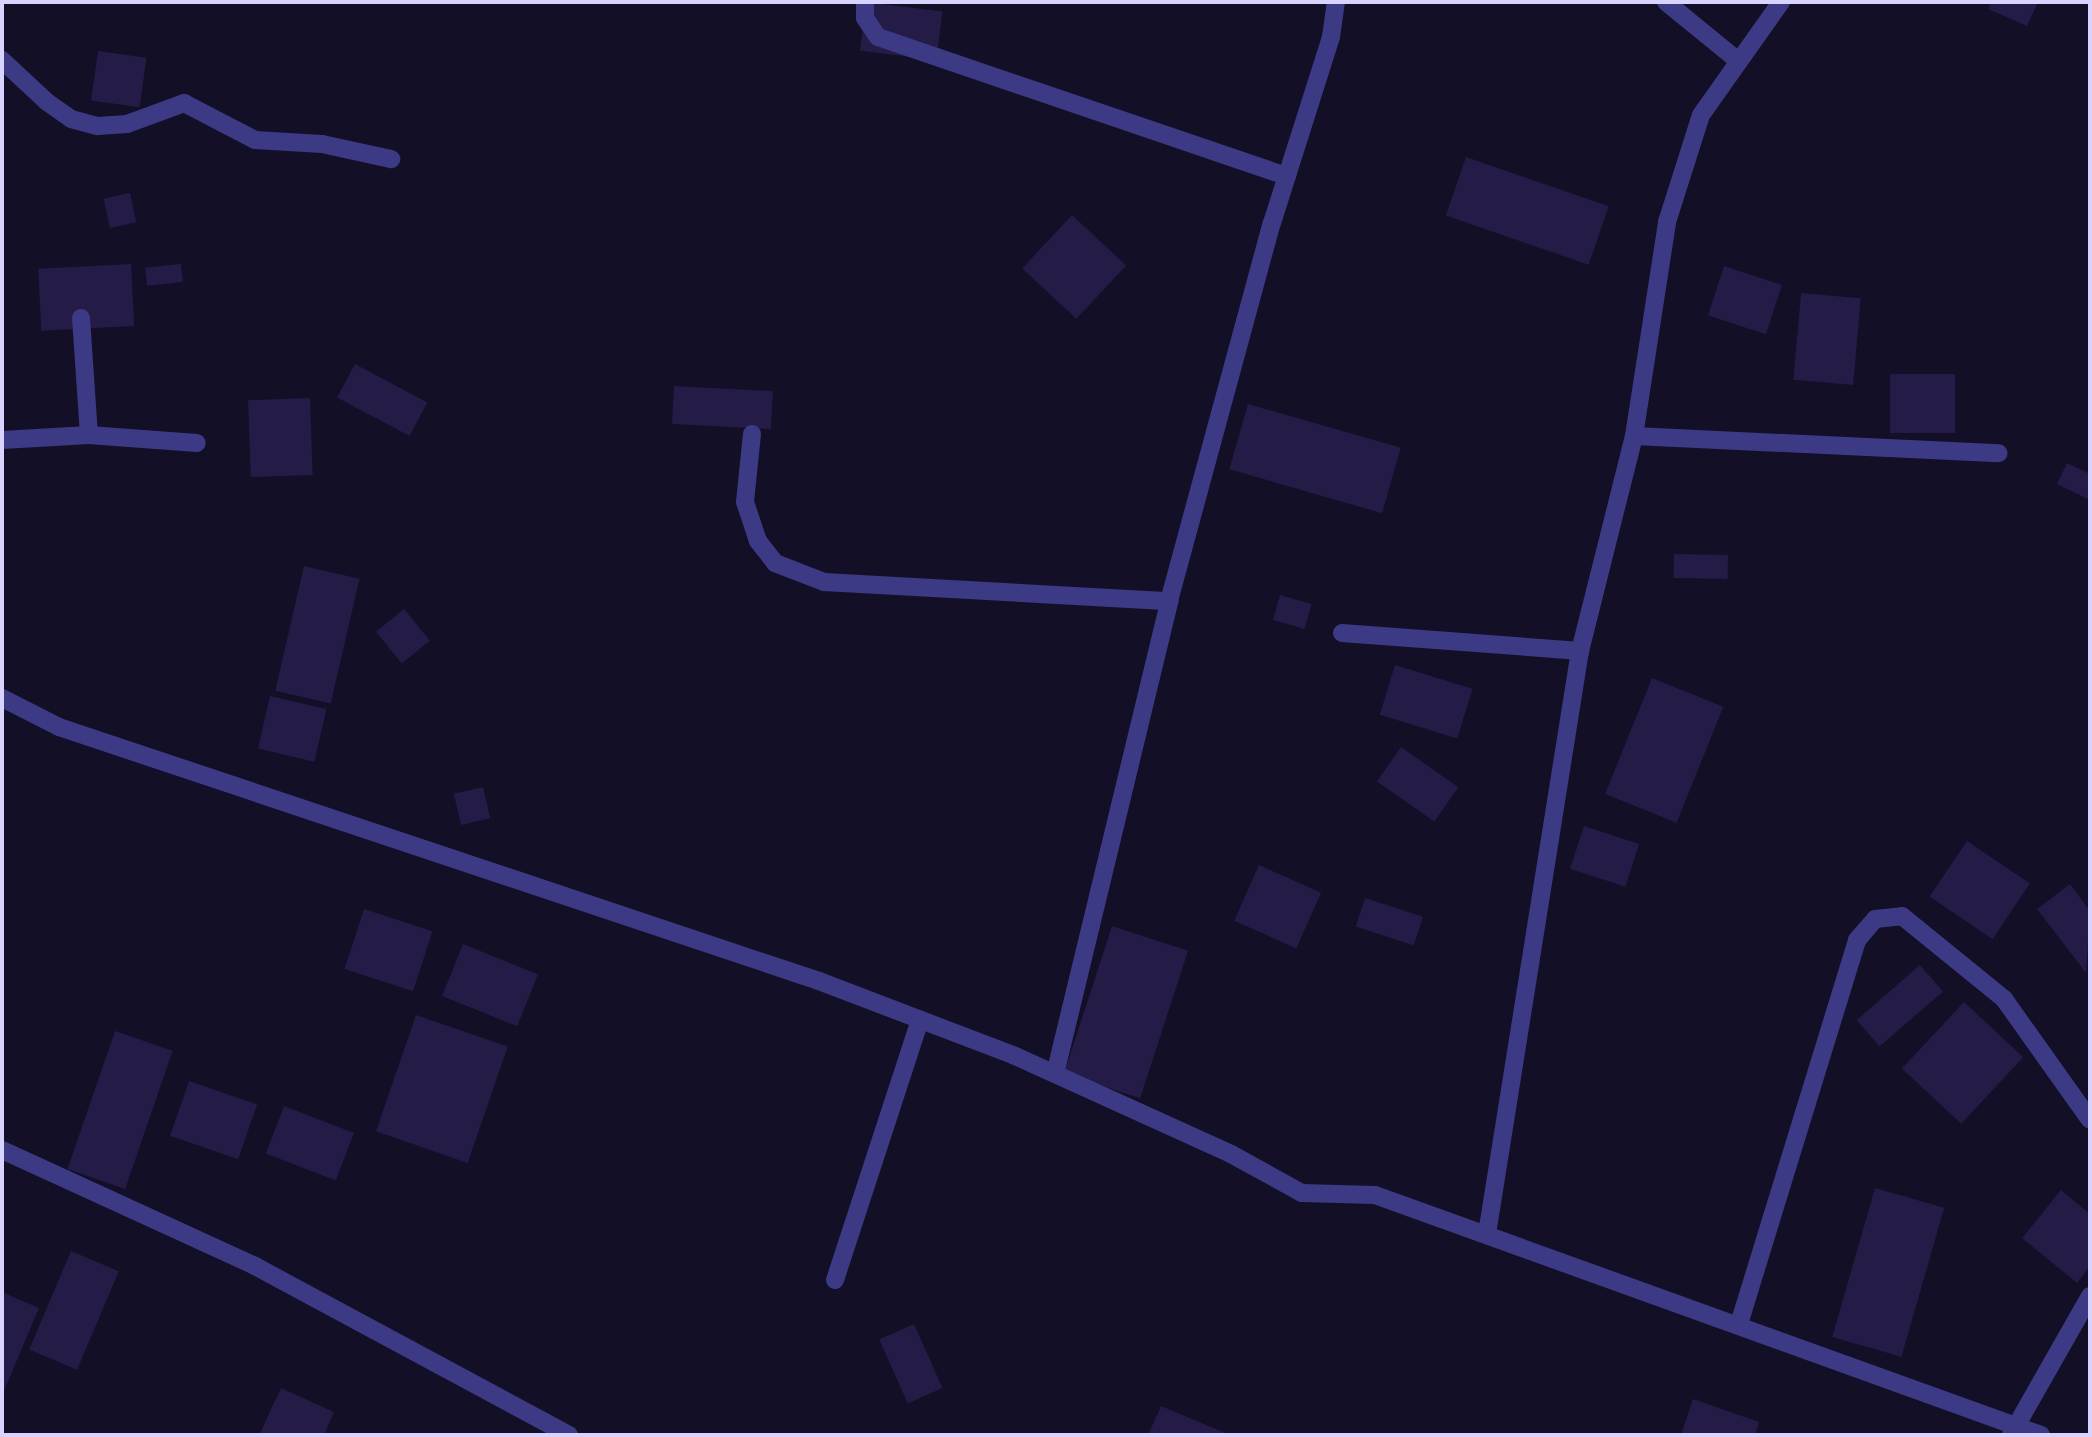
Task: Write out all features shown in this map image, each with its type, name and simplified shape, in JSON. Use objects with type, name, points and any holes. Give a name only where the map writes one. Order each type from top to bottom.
[{"type":"street","points":[[865,2],[865,18],[878,37],[1287,176]]},
{"type":"street","points":[[1055,1074],[1169,601],[1287,176],[1331,37],[1336,2]]},
{"type":"street","points":[[1666,2],[1737,60]]},
{"type":"street","points":[[1487,1234],[1580,651],[1634,436],[1667,222],[1679,177],[1701,115],[1737,60],[1781,2]]},
{"type":"street","points":[[2,61],[55,108],[98,126],[127,124],[184,103],[255,140],[322,144],[391,159]]},
{"type":"street","points":[[81,318],[89,435]]},
{"type":"street","points":[[752,434],[745,502],[758,541],[775,563],[824,582],[1169,601]]},
{"type":"street","points":[[2,440],[89,435],[197,443]]},
{"type":"street","points":[[1634,436],[1999,453]]},
{"type":"street","points":[[1342,633],[1580,651]]},
{"type":"street","points":[[2,698],[59,727],[920,1020],[1055,1074],[1231,1154],[1276,1184],[1302,1193],[1375,1195],[1739,1324],[2013,1428],[2041,1435]]},
{"type":"street","points":[[1739,1324],[1857,940],[1875,919],[1902,916],[2004,999],[2090,1120]]},
{"type":"street","points":[[835,1279],[920,1020]]},
{"type":"street","points":[[2,1150],[255,1266],[569,1435]]},
{"type":"street","points":[[2013,1428],[2090,1296]]},
{"type":"building","points":[[866,2],[942,11],[936,60],[860,51]]},
{"type":"building","points":[[1991,2],[2038,2],[2027,26],[1988,9]]},
{"type":"building","points":[[98,51],[147,58],[140,107],[91,101]]},
{"type":"building","points":[[1466,157],[1609,206],[1589,265],[1446,216]]},
{"type":"building","points":[[130,193],[136,222],[110,228],[104,199]]},
{"type":"building","points":[[1072,215],[1126,265],[1076,319],[1022,268]]},
{"type":"building","points":[[131,264],[134,326],[41,331],[38,269]]},
{"type":"building","points":[[181,264],[183,282],[147,286],[145,268]]},
{"type":"building","points":[[1724,266],[1782,285],[1766,334],[1708,315]]},
{"type":"building","points":[[1801,293],[1861,298],[1853,385],[1793,380]]},
{"type":"building","points":[[355,364],[427,402],[410,436],[337,398]]},
{"type":"building","points":[[1890,374],[1955,374],[1955,433],[1890,433]]},
{"type":"building","points":[[674,386],[773,391],[771,429],[672,424]]},
{"type":"building","points":[[310,398],[313,475],[251,477],[248,400]]},
{"type":"building","points":[[1248,404],[1401,448],[1382,513],[1229,469]]},
{"type":"building","points":[[2067,463],[2090,474],[2090,500],[2057,484]]},
{"type":"building","points":[[1674,554],[1728,555],[1728,579],[1674,578]]},
{"type":"building","points":[[304,566],[360,579],[331,704],[275,691]]},
{"type":"building","points":[[1280,595],[1312,604],[1305,629],[1273,620]]},
{"type":"building","points":[[404,609],[430,641],[402,664],[376,632]]},
{"type":"building","points":[[1395,665],[1472,689],[1457,738],[1380,715]]},
{"type":"building","points":[[1652,678],[1723,707],[1677,823],[1605,794]]},
{"type":"building","points":[[270,696],[327,709],[314,762],[258,749]]},
{"type":"building","points":[[1401,747],[1458,787],[1434,822],[1377,781]]},
{"type":"building","points":[[483,787],[490,818],[461,825],[454,794]]},
{"type":"building","points":[[1584,826],[1639,844],[1625,887],[1570,869]]},
{"type":"building","points":[[1967,841],[2030,883],[1993,939],[1930,897]]},
{"type":"building","points":[[1259,865],[1321,893],[1296,948],[1234,921]]},
{"type":"building","points":[[2070,884],[2090,911],[2086,973],[2037,909]]},
{"type":"building","points":[[1365,898],[1423,917],[1414,945],[1356,927]]},
{"type":"building","points":[[364,909],[432,931],[413,991],[345,969]]},
{"type":"building","points":[[1112,926],[1188,951],[1140,1098],[1064,1073]]},
{"type":"building","points":[[463,944],[538,974],[517,1026],[442,996]]},
{"type":"building","points":[[1920,965],[1943,991],[1880,1047],[1857,1020]]},
{"type":"building","points":[[1964,1002],[2023,1057],[1961,1124],[1902,1069]]},
{"type":"building","points":[[416,1015],[508,1047],[468,1163],[376,1131]]},
{"type":"building","points":[[115,1031],[173,1051],[125,1189],[67,1169]]},
{"type":"building","points":[[189,1081],[257,1104],[238,1159],[170,1136]]},
{"type":"building","points":[[284,1106],[354,1133],[336,1180],[266,1154]]},
{"type":"building","points":[[1875,1188],[1944,1208],[1901,1357],[1832,1337]]},
{"type":"building","points":[[2061,1190],[2090,1214],[2090,1266],[2077,1283],[2022,1238]]},
{"type":"building","points":[[71,1251],[119,1271],[77,1370],[29,1349]]},
{"type":"building","points":[[2,1292],[39,1308],[4,1391],[2,1390]]},
{"type":"building","points":[[914,1324],[942,1388],[908,1403],[879,1339]]},
{"type":"building","points":[[281,1388],[334,1412],[324,1435],[259,1435]]},
{"type":"building","points":[[1693,1399],[1759,1422],[1755,1435],[1681,1435]]},
{"type":"building","points":[[1161,1406],[1230,1435],[1148,1435]]}]
